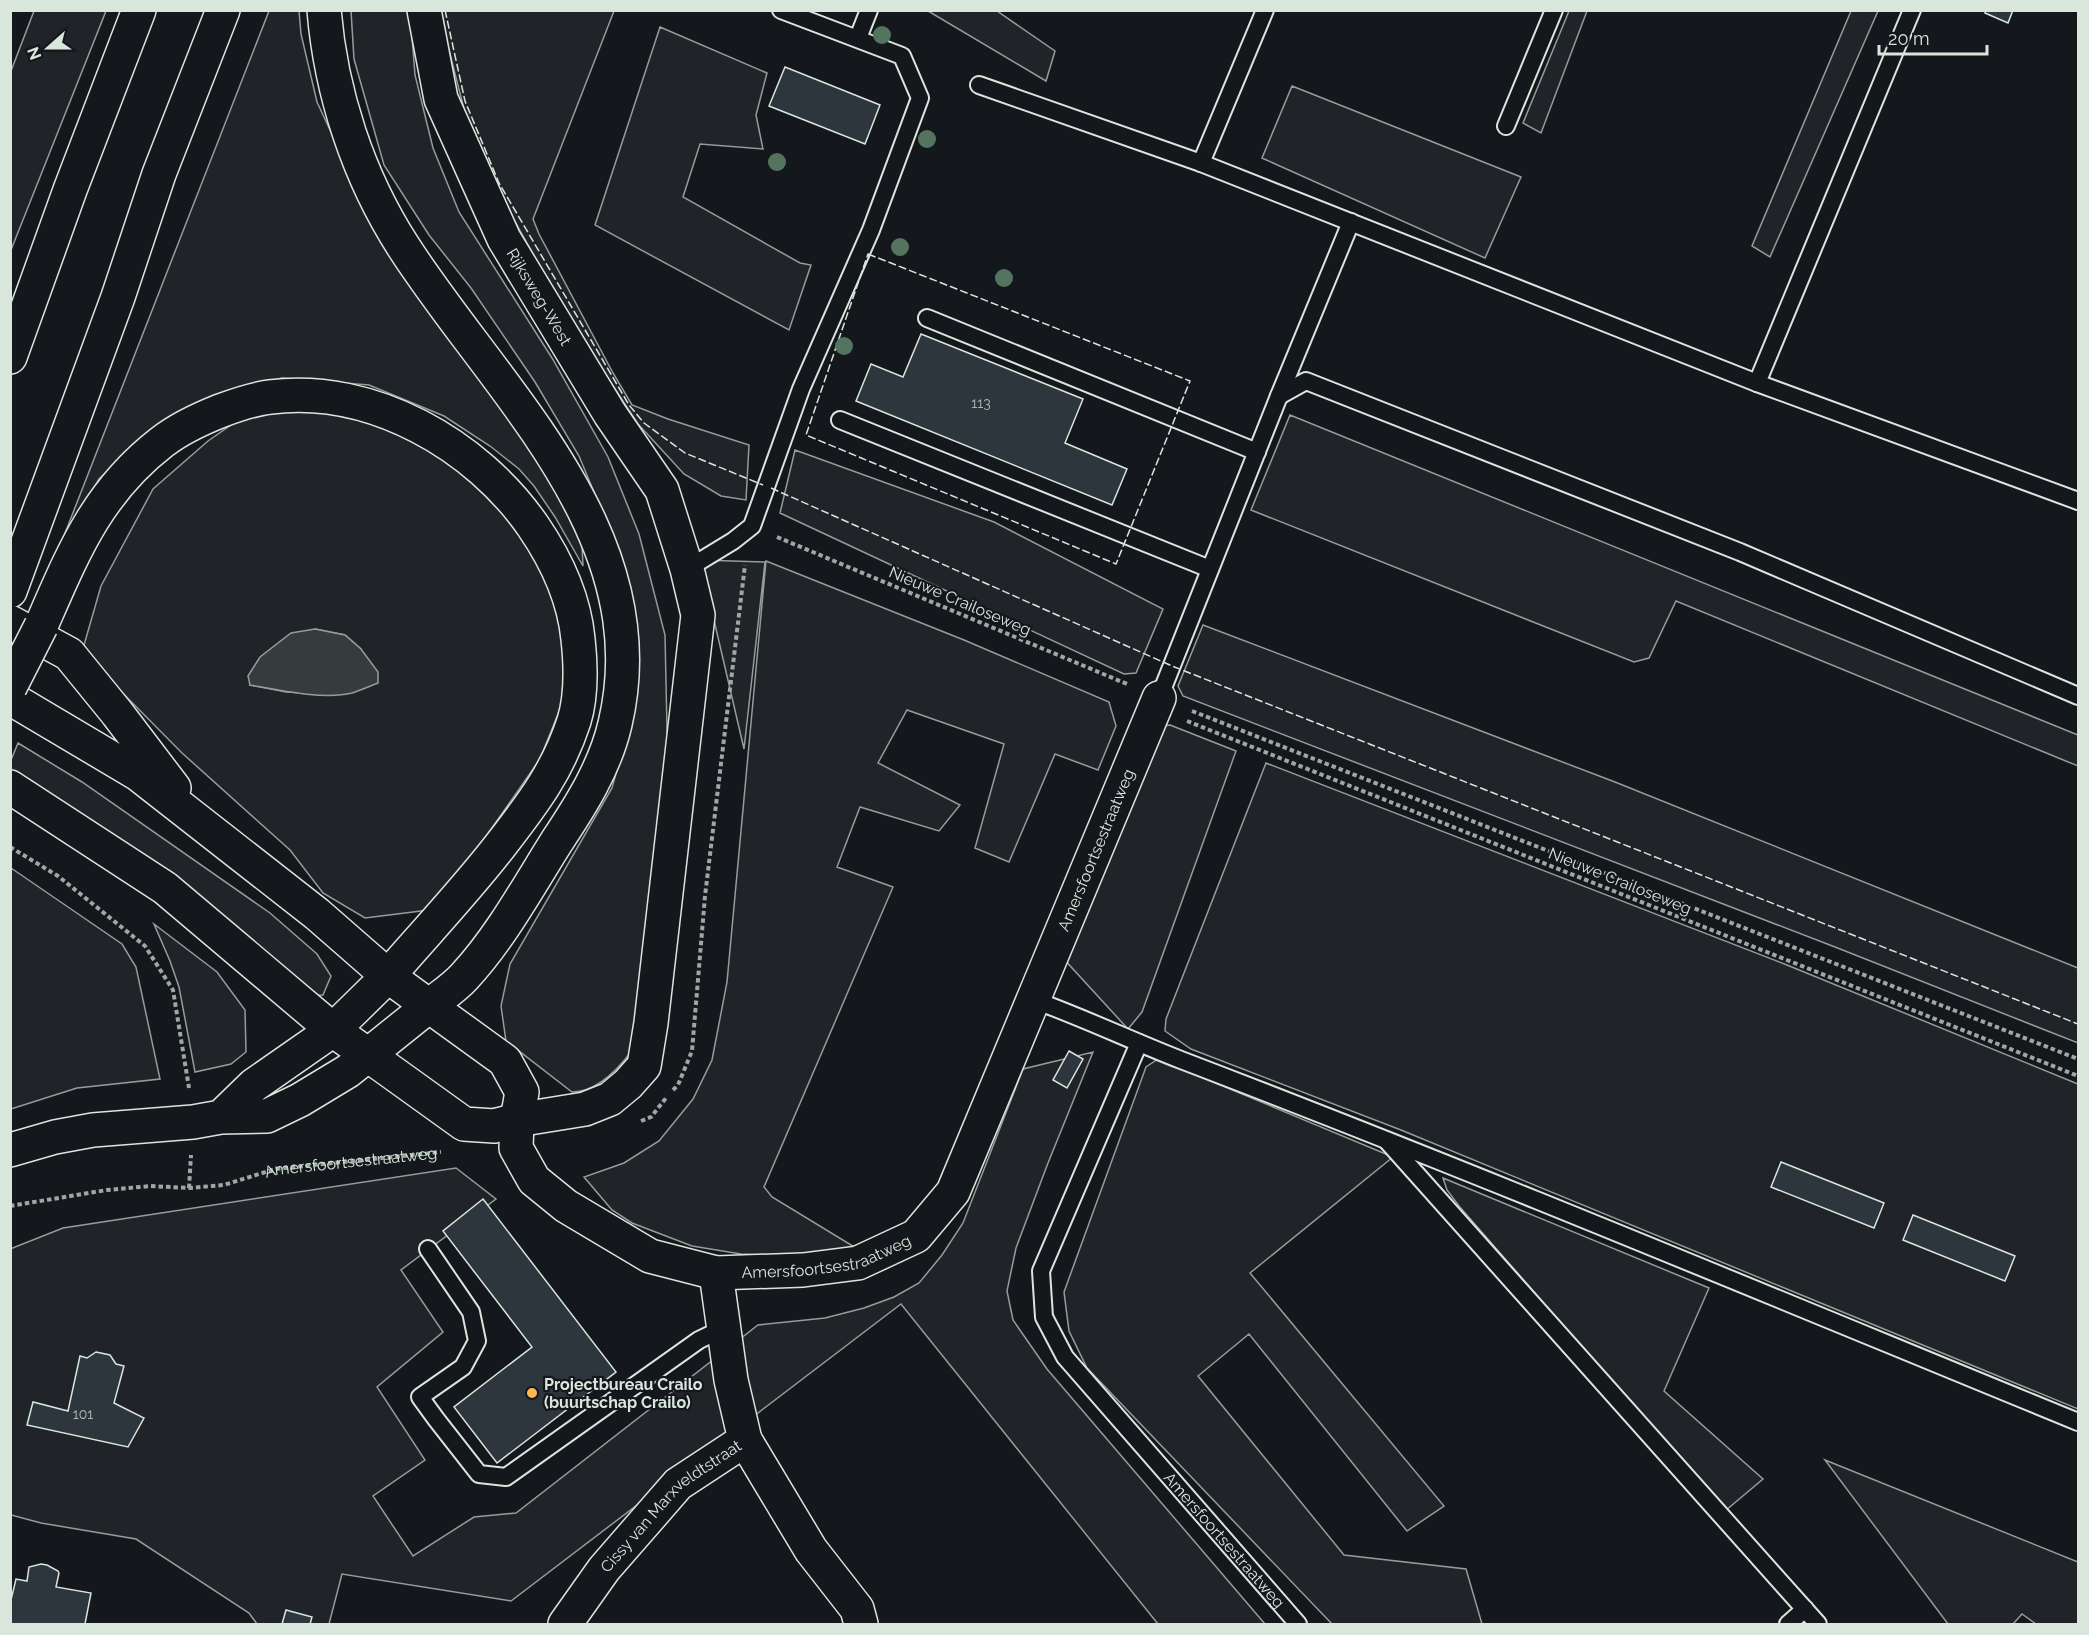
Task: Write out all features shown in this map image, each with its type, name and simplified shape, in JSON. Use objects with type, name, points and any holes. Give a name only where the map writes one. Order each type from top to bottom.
[{"type":"main road","points":[[10,357],[70,190],[139,10]]},
{"type":"main road","points":[[10,591],[114,308],[159,174],[223,10]]},
{"type":"main road","points":[[10,1150],[55,1137],[93,1130],[267,1116],[300,1100],[348,1071],[462,979],[497,937],[574,815],[598,772],[615,726],[622,683],[622,648],[619,611],[607,563],[584,510],[546,444],[403,246],[378,201],[356,152],[343,111],[333,68],[324,10]]},
{"type":"main road","name":"Rijksweg-West","points":[[424,10],[441,99],[504,239],[610,414],[662,490],[687,569]]},
{"type":"main road","points":[[10,687],[26,624],[100,506],[128,472],[163,441],[183,428],[248,401],[290,395],[345,400],[369,406],[424,429],[454,447],[489,474],[520,507],[565,580],[577,625],[580,692],[575,719],[559,760],[539,797],[475,878],[388,976],[333,1030],[207,1120]]},
{"type":"main road","points":[[10,786],[165,888],[333,1030],[464,1124],[494,1126],[517,1134],[610,1099],[644,1066],[698,615],[687,569]]},
{"type":"main road","points":[[26,624],[69,654],[200,823]]},
{"type":"main road","points":[[10,698],[138,774],[317,914],[388,976],[505,1061],[522,1092],[517,1134]]},
{"type":"main road","name":"Amersfoortsestraatweg","points":[[517,1134],[534,1180],[566,1206],[650,1256],[716,1273],[803,1270],[858,1263],[916,1236],[953,1192],[1159,698]]},
{"type":"main road","name":"Cissy van Marxveldtstraat","points":[[566,1624],[604,1569],[678,1484],[745,1440],[732,1380],[716,1273]]},
{"type":"main road","points":[[745,1440],[811,1550],[857,1609],[861,1624]]},
{"type":"lane","points":[[687,569],[733,541],[752,526],[801,389],[871,230],[920,98],[902,56],[781,10]]},
{"type":"lane","points":[[858,38],[869,10]]},
{"type":"lane","points":[[1200,163],[1265,10]]},
{"type":"lane","points":[[1506,126],[1554,10]]},
{"type":"lane","points":[[1757,383],[1912,10]]},
{"type":"lane","points":[[979,85],[1200,163],[1757,383],[2079,501]]},
{"type":"lane","points":[[1159,698],[1351,222]]},
{"type":"lane","points":[[927,318],[1257,453]]},
{"type":"lane","points":[[1280,396],[1306,381],[1740,552],[2079,696]]},
{"type":"lane","points":[[840,420],[1210,569]]},
{"type":"lane","points":[[1034,1000],[1085,1018],[1139,1044],[1384,1138],[2079,1422]]},
{"type":"lane","name":"Amersfoortsestraatweg","points":[[1139,1044],[1041,1271],[1044,1317],[1065,1357],[1298,1624]]},
{"type":"lane","points":[[1384,1138],[1818,1624]]},
{"type":"lane","points":[[428,1249],[471,1312],[477,1341],[463,1367],[420,1397],[478,1474],[506,1478],[699,1340],[724,1328]]},
{"type":"lane","points":[[1788,1624],[1805,1609]]},
{"type":"path","name":"Nieuwe Crailoseweg","points":[[752,526],[1159,698],[2079,1059]]},
{"type":"path","name":"Nieuwe Crailoseweg","points":[[1159,698],[1178,718],[2079,1076]]},
{"type":"path","points":[[10,847],[58,876],[145,946],[162,970],[172,990],[207,1120],[189,1188]]},
{"type":"path","name":"Amersfoortsestraatweg","points":[[10,1206],[107,1190],[151,1186],[189,1188],[224,1185],[275,1169],[443,1152]]},
{"type":"shaded area","points":[[34,11],[106,11],[11,250],[11,71]]},
{"type":"shaded area","points":[[269,11],[299,11],[301,34],[317,102],[365,205],[554,486],[582,545],[583,566],[555,517],[519,469],[490,446],[444,416],[369,385],[282,378],[213,396],[141,439],[99,479],[60,546]]},
{"type":"shaded area","points":[[351,11],[410,11],[415,75],[433,148],[459,212],[552,358],[608,457],[639,534],[665,635],[668,776],[631,1052],[606,1078],[581,1091],[572,1092],[506,1041],[501,1006],[510,964],[612,788],[635,705],[632,628],[611,533],[579,456],[535,382],[471,288],[429,235],[384,165],[354,59]]},
{"type":"shaded area","points":[[439,11],[614,11],[533,219],[632,405],[749,445],[746,500],[721,496],[684,474],[638,424],[609,380],[542,270],[495,186],[464,109]]},
{"type":"shaded area","points":[[928,11],[997,11],[1055,51],[1046,81]]},
{"type":"shaded area","points":[[1569,11],[1587,11],[1541,133],[1523,123]]},
{"type":"shaded area","points":[[1851,11],[1878,11],[1770,257],[1752,246]]},
{"type":"shaded area","points":[[660,27],[767,73],[756,115],[763,149],[700,144],[683,197],[800,263],[811,265],[789,330],[595,225]]},
{"type":"shaded area","points":[[1292,86],[1521,177],[1485,258],[1262,158]]},
{"type":"shaded area","points":[[300,408],[381,422],[477,479],[539,558],[559,608],[564,653],[562,704],[540,759],[483,841],[429,910],[365,918],[323,893],[290,850],[182,753],[82,652],[101,586],[153,489],[208,441],[244,416]],"holes":[[[315,629],[345,635],[361,649],[321,694],[286,692],[250,685]]]},
{"type":"shaded area","points":[[1290,415],[2078,735],[2078,766],[1676,601],[1649,658],[1634,662],[1251,510]]},
{"type":"shaded area","points":[[795,450],[994,522],[1163,609],[1136,673],[1124,674],[780,513]]},
{"type":"shaded area","points":[[700,560],[765,562],[744,749]]},
{"type":"shaded area","points":[[766,561],[964,640],[1109,702],[1116,726],[1098,770],[1055,754],[1009,862],[975,848],[1004,744],[907,710],[878,763],[960,805],[939,831],[860,807],[837,867],[893,887],[764,1187],[772,1197],[856,1248],[815,1258],[741,1254],[692,1246],[632,1223],[612,1210],[584,1177],[624,1163],[659,1141],[693,1099],[712,1060],[727,982]]},
{"type":"shaded area","points":[[1203,625],[1615,782],[2078,968],[2078,1043],[1183,696],[1178,686]]},
{"type":"shaded area","points":[[315,629],[345,635],[361,649],[378,672],[378,683],[341,695],[301,694],[250,685],[248,676],[260,657],[291,633]]},
{"type":"shaded area","points":[[1170,725],[1236,751],[1142,1012],[1128,1029],[1062,957],[1162,726]]},
{"type":"shaded area","points":[[18,743],[82,782],[270,913],[317,954],[331,976],[323,995],[304,996],[11,782],[11,760]]},
{"type":"shaded area","points":[[1266,763],[1787,965],[2078,1084],[2078,1409],[1401,1130],[1191,1049],[1165,1031],[1166,1019]]},
{"type":"shaded area","points":[[11,868],[122,944],[136,967],[160,1079],[77,1088],[11,1109]]},
{"type":"shaded area","points":[[154,924],[217,972],[245,1010],[246,1052],[231,1064],[195,1072],[179,987]]},
{"type":"shaded area","points":[[1093,1052],[1016,1248],[1007,1291],[1013,1320],[1047,1369],[1265,1624],[1158,1624],[901,1304],[511,1601],[342,1574],[329,1624],[257,1624],[249,1613],[136,1539],[41,1523],[11,1515],[10,1249],[63,1228],[456,1168],[496,1199],[401,1270],[443,1332],[377,1387],[425,1460],[373,1496],[413,1556],[474,1517],[516,1513],[758,1325],[825,1318],[864,1308],[894,1297],[919,1283],[942,1255],[963,1223],[1023,1069]]},
{"type":"shaded area","points":[[1158,1059],[1393,1157],[1250,1273],[1444,1506],[1407,1531],[1249,1334],[1198,1376],[1344,1555],[1466,1569],[1482,1624],[1332,1624],[1087,1368],[1069,1331],[1064,1292],[1146,1067]]},
{"type":"shaded area","points":[[1443,1178],[1709,1288],[1664,1391],[1763,1479],[1725,1511],[1459,1206],[1447,1190]]},
{"type":"shaded area","points":[[1825,1460],[2078,1562],[2078,1624],[2036,1624],[2022,1614],[2013,1624],[1948,1624]]},
{"type":"building","points":[[1986,10],[2013,10],[2008,23],[1985,13]]},
{"type":"building","points":[[785,67],[880,105],[865,144],[769,106]]},
{"type":"building","points":[[921,334],[1083,399],[1065,443],[1127,469],[1112,505],[856,401],[871,364],[903,377]]},
{"type":"building","points":[[1069,1051],[1083,1059],[1067,1088],[1053,1080]]},
{"type":"building","points":[[1781,1162],[1884,1203],[1874,1228],[1771,1187]]},
{"type":"building","points":[[483,1199],[616,1372],[497,1463],[454,1407],[532,1347],[443,1231]]},
{"type":"building","points":[[1913,1215],[2015,1256],[2005,1281],[1903,1240]]},
{"type":"building","points":[[96,1352],[110,1355],[116,1364],[124,1366],[114,1403],[144,1418],[128,1447],[27,1425],[33,1402],[68,1411],[80,1356],[87,1358]]},
{"type":"building","points":[[41,1564],[58,1571],[56,1587],[91,1593],[85,1624],[10,1624],[10,1604],[16,1579],[27,1581],[29,1567]]},
{"type":"building","points":[[286,1610],[312,1617],[310,1624],[282,1624]]},
{"type":"fence","points":[[445,10],[465,101],[499,183],[629,405],[644,423],[685,453],[763,485]]},
{"type":"fence","points":[[868,254],[1190,381],[1116,564],[806,435],[868,254]]},
{"type":"fence","points":[[771,488],[1172,666],[2078,1024]]},
{"type":"place","name":"Projectbureau Crailo (buurtschap Crailo)","points":[[532,1393]]}]
